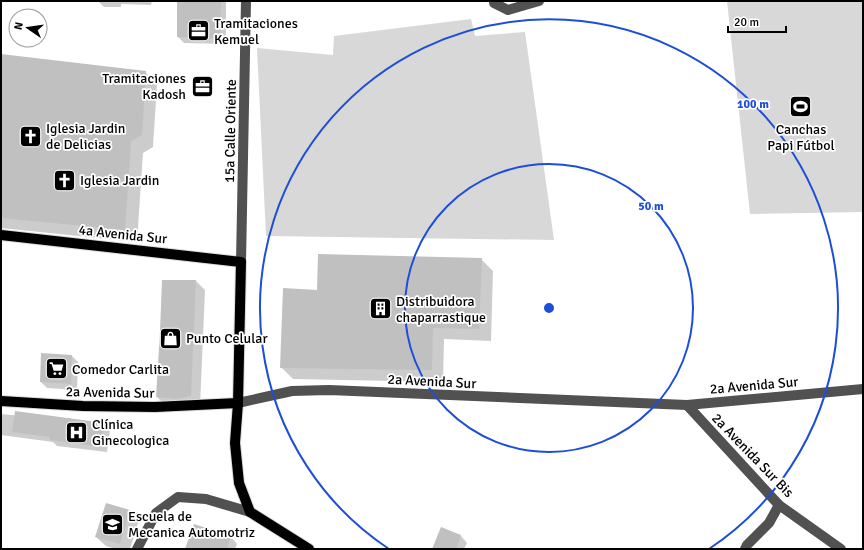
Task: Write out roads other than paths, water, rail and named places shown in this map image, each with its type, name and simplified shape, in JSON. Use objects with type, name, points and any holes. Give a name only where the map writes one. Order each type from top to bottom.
[{"type":"main road","name":"4a Avenida Sur","points":[[1,235],[241,262]]},
{"type":"main road","points":[[241,262],[238,403],[235,443],[239,482],[250,512],[309,549]]},
{"type":"main road","name":"2a Avenida Sur","points":[[1,401],[83,406],[155,408],[238,403]]},
{"type":"street","name":"15a Calle Oriente","points":[[241,262],[246,1]]},
{"type":"street","points":[[494,1],[494,3],[508,10],[539,1]]},
{"type":"street","name":"2a Avenida Sur","points":[[238,403],[292,391],[329,390],[687,406],[863,389]]},
{"type":"street","name":"2a Avenida Sur Bis","points":[[687,406],[780,505],[841,549]]},
{"type":"street","points":[[137,549],[156,513],[178,497],[206,499],[250,512]]},
{"type":"street","points":[[745,549],[747,545],[769,523],[780,505]]},
{"type":"place","name":"Tramitaciones Kemuel","points":[[199,31]]},
{"type":"place","name":"Tramitaciones Kadosh","points":[[202,86]]},
{"type":"place","name":"Canchas Papi Fútbol","points":[[801,107]]},
{"type":"place","name":"Iglesia Jardin de Delicias","points":[[31,136]]},
{"type":"place","name":"Iglesia Jardin","points":[[65,180]]},
{"type":"place","name":"Distribuidora chaparrastique","points":[[381,309]]},
{"type":"place","name":"Punto Celular","points":[[170,338]]},
{"type":"place","name":"Comedor Carlita","points":[[56,369]]},
{"type":"place","name":"Clínica Ginecologica","points":[[77,432]]},
{"type":"place","name":"Escuela de Mecanica Automotriz","points":[[113,524]]}]
